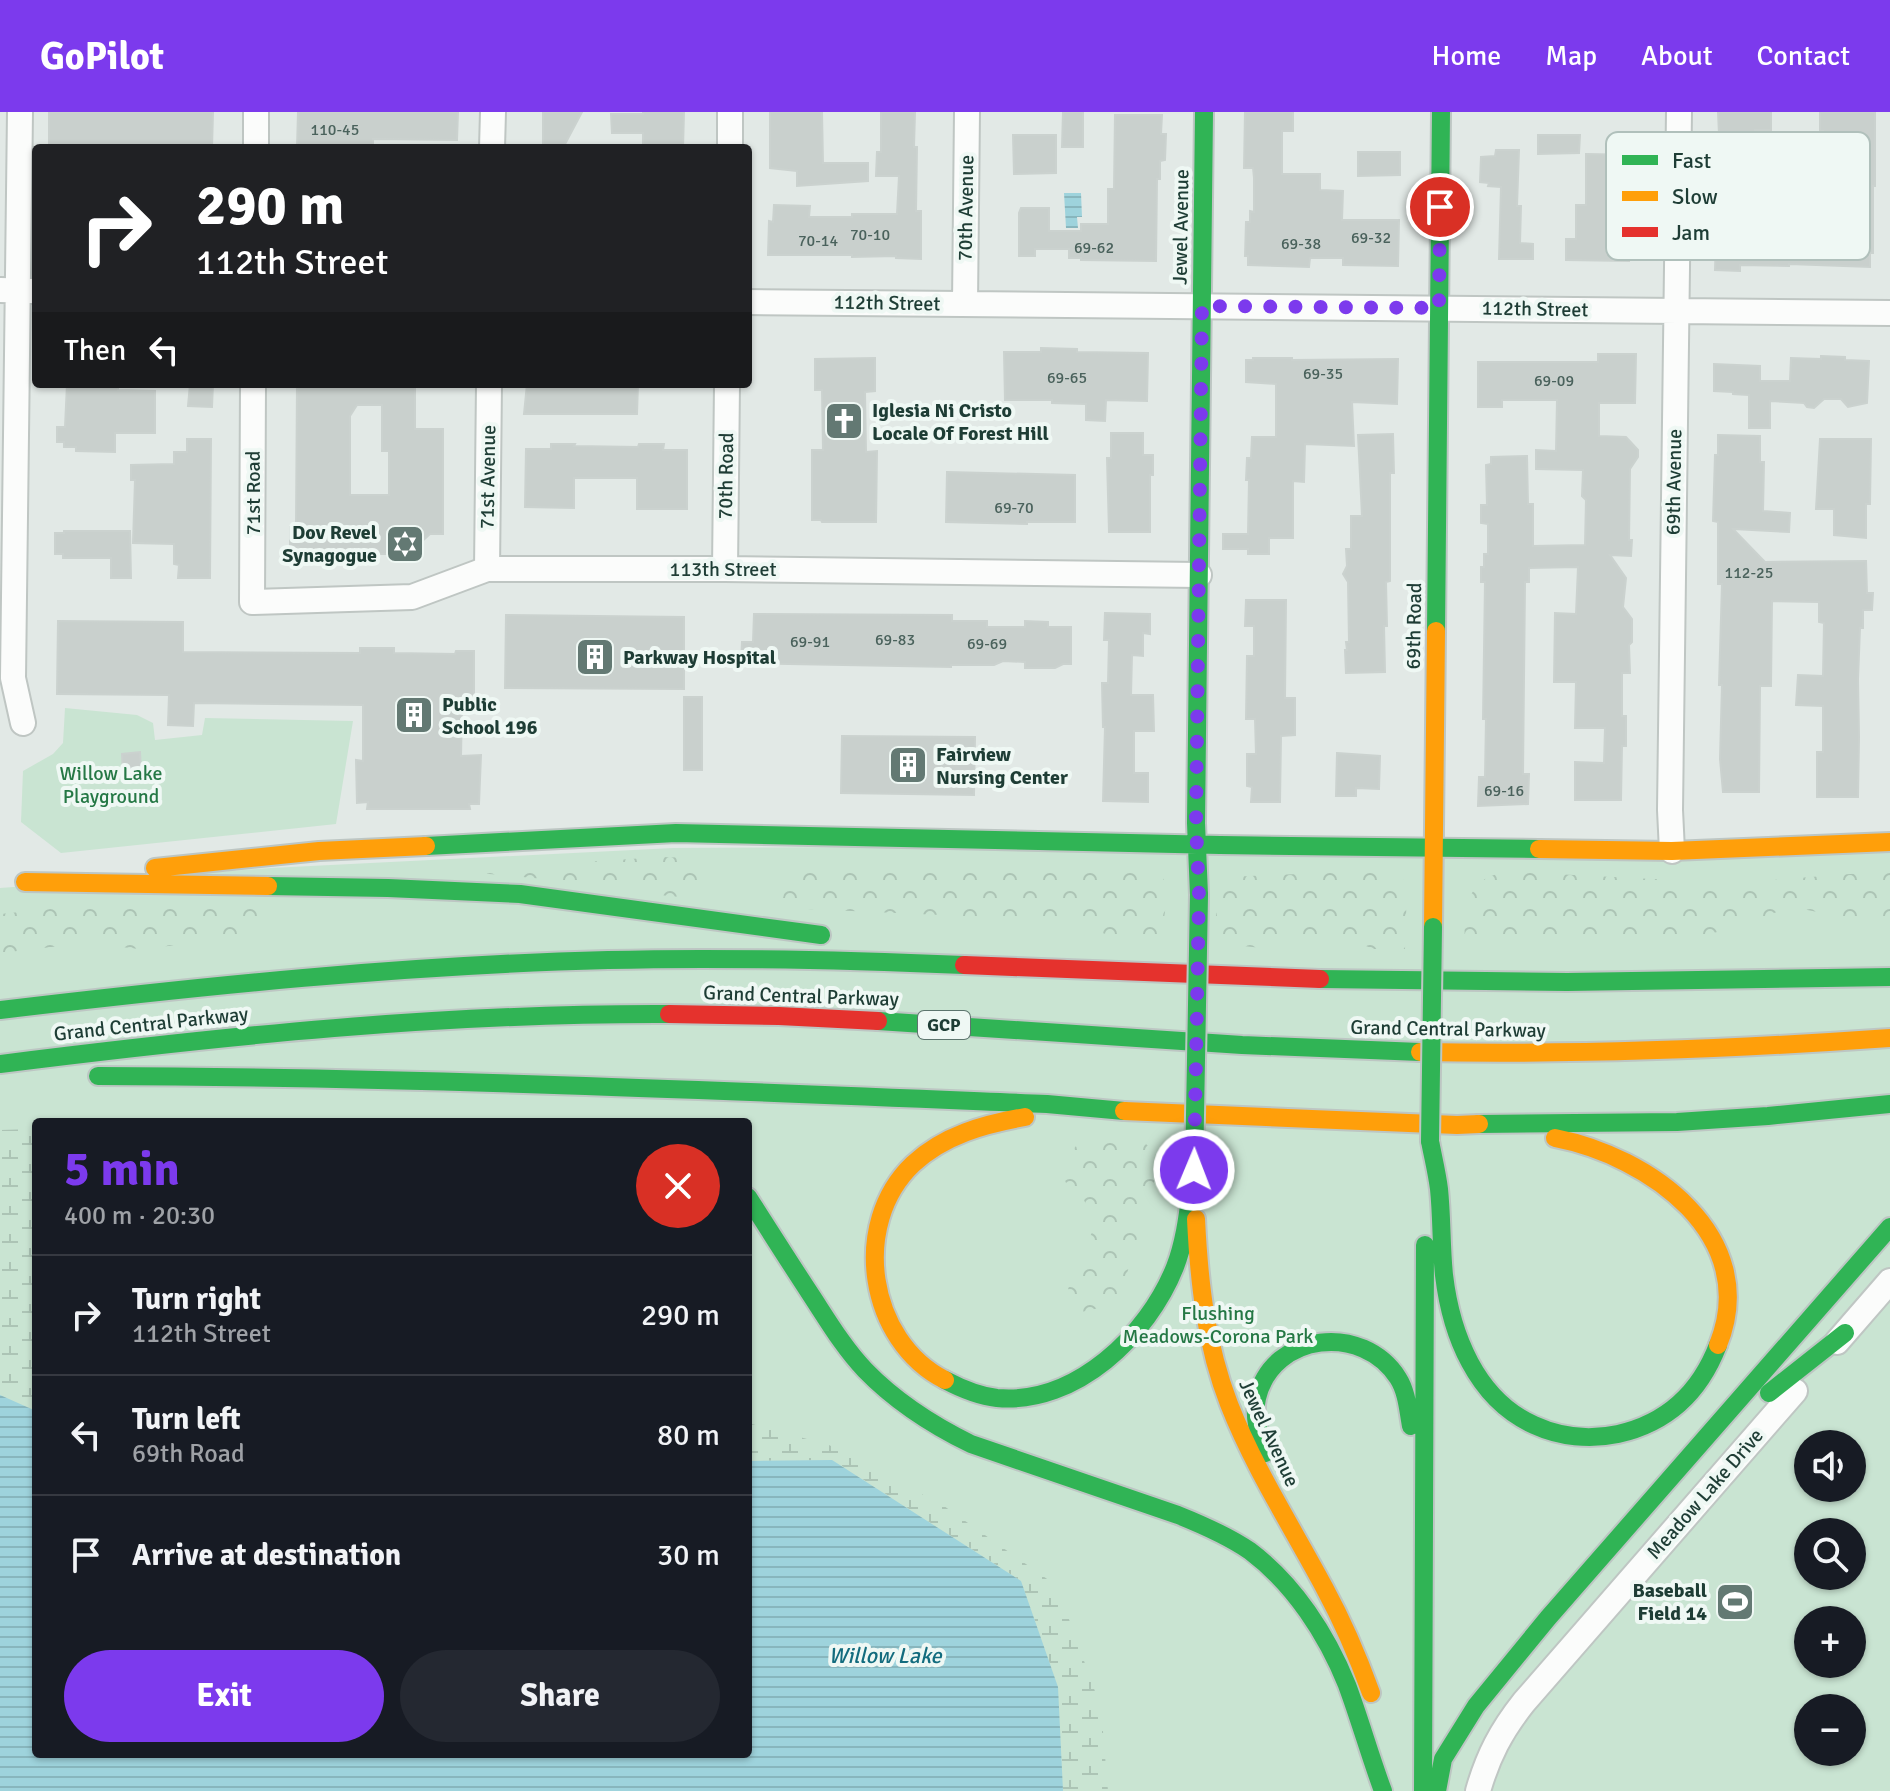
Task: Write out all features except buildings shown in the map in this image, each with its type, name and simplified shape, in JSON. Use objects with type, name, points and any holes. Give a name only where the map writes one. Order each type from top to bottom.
[{"type":"main road","name":"Jewel Avenue","points":[[1204,112],[1199,895],[1194,1170],[1200,1286],[1212,1351],[1239,1429],[1348,1633],[1365,1675],[1385,1762],[1386,1791]]},
{"type":"main road","name":"69th Road","points":[[1430,1141],[1441,112]]},
{"type":"main road","points":[[835,937],[520,894],[388,888],[18,883],[319,851],[676,833],[1672,851],[1890,842]]},
{"type":"main road","points":[[897,945],[1097,971]]},
{"type":"main road","name":"Grand Central Parkway","points":[[0,1010],[271,980],[548,961],[768,959],[1243,977],[1461,981],[1665,982],[1890,977]]},
{"type":"main road","name":"Grand Central Parkway","points":[[0,1064],[335,1027],[480,1018],[625,1014],[844,1019],[1258,1046],[1434,1052],[1681,1049],[1890,1038]]},
{"type":"main road","points":[[0,1077],[45,1076]]},
{"type":"main road","points":[[75,1076],[221,1076],[567,1085],[1047,1104],[1116,1111],[1457,1125],[1646,1123],[1890,1104]]},
{"type":"main road","points":[[567,1085],[640,1106]]},
{"type":"main road","points":[[1116,1111],[1024,1117],[977,1128],[937,1146],[916,1161],[899,1180],[886,1202],[878,1225],[874,1248],[875,1285],[883,1311],[895,1333],[911,1354],[929,1370],[951,1384],[973,1392],[1009,1398],[1050,1392],[1101,1363],[1135,1330],[1165,1288],[1180,1252],[1194,1170]]},
{"type":"main road","points":[[1430,1141],[1438,1187],[1444,1279],[1451,1311],[1465,1351],[1494,1397],[1526,1422],[1576,1437],[1618,1434],[1647,1425],[1671,1411],[1702,1380],[1725,1325],[1728,1298],[1724,1269],[1715,1244],[1701,1221],[1683,1200],[1660,1181],[1608,1152],[1565,1140],[1457,1125]]},
{"type":"main road","points":[[1423,1791],[1425,1190],[1430,1141]]},
{"type":"main road","points":[[752,1203],[843,1344],[876,1382],[912,1411],[942,1430],[979,1447],[1197,1522],[1237,1544],[1268,1567],[1292,1593],[1328,1646],[1350,1693],[1386,1791]]},
{"type":"main road","points":[[1437,1791],[1443,1759],[1476,1706],[1548,1618],[1890,1227]]},
{"type":"main road","points":[[1694,1451],[1845,1333]]},
{"type":"main road","points":[[1284,1515],[1260,1439],[1256,1417],[1258,1396],[1265,1378],[1280,1360],[1296,1349],[1313,1343],[1333,1341],[1361,1346],[1393,1370],[1402,1388],[1423,1477]]},
{"type":"street","points":[[20,112],[13,678],[23,723]]},
{"type":"street","points":[[256,112],[256,144]]},
{"type":"street","points":[[492,144],[493,112]]},
{"type":"street","points":[[730,112],[730,144]]},
{"type":"street","name":"70th Avenue","points":[[965,303],[967,112]]},
{"type":"street","name":"69th Avenue","points":[[1679,112],[1679,132]]},
{"type":"street","name":"69th Avenue","points":[[1672,851],[1677,260]]},
{"type":"street","name":"112th Street","points":[[752,302],[1890,313]]},
{"type":"street","name":"71st Road","points":[[252,602],[253,388]]},
{"type":"street","name":"71st Avenue","points":[[487,569],[489,388]]},
{"type":"street","name":"70th Road","points":[[725,569],[727,388]]},
{"type":"street","name":"113th Street","points":[[252,602],[412,597],[487,569],[1199,575]]},
{"type":"street","name":"Meadow Lake Drive","points":[[1478,1791],[1493,1747],[1524,1702],[1890,1281]]},
{"type":"green space","name":"Willow Lake Playground","points":[[65,708],[137,715],[153,723],[155,740],[202,735],[205,718],[353,721],[336,824],[61,853],[21,822],[23,771],[53,754],[63,743]]},
{"type":"green space","name":"Flushing Meadows-Corona Park","points":[[1890,842],[1890,1791],[0,1791],[0,888],[271,868],[673,848]]},
{"type":"green space","points":[[660,857],[696,858],[710,875],[704,893],[691,898],[648,894],[625,886],[466,872],[481,869]]},
{"type":"green space","points":[[788,868],[941,872],[1149,869],[1162,876],[1165,883],[1165,909],[1161,933],[1153,937],[1110,935],[1051,920],[785,908],[783,898]]},
{"type":"green space","points":[[1389,870],[1402,878],[1407,886],[1405,949],[1374,949],[1347,939],[1291,937],[1262,948],[1224,944],[1218,940],[1217,899],[1221,885],[1228,877]]},
{"type":"green space","points":[[1890,871],[1890,924],[1792,907],[1718,932],[1660,941],[1567,939],[1538,944],[1477,944],[1465,940],[1466,911],[1472,893],[1485,879],[1501,873],[1733,883]]},
{"type":"green space","points":[[151,899],[250,904],[261,911],[265,926],[249,935],[139,949],[86,943],[0,953],[0,914]]},
{"type":"green space","points":[[32,1129],[32,1409],[0,1395],[0,1130]]},
{"type":"green space","points":[[1139,1137],[1157,1155],[1157,1169],[1121,1294],[1099,1308],[1081,1312],[1072,1307],[1068,1289],[1095,1225],[1084,1200],[1066,1183],[1060,1167],[1076,1146],[1106,1139]]},
{"type":"green space","points":[[752,1424],[829,1445],[944,1506],[1057,1586],[1101,1708],[1108,1791],[1063,1791],[1058,1687],[1021,1581],[833,1460],[752,1461]]},
{"type":"water","points":[[1064,193],[1081,193],[1082,217],[1077,217],[1078,228],[1066,228]]},
{"type":"water","name":"Willow Lake","points":[[0,1395],[32,1409],[32,1758],[752,1758],[752,1461],[832,1460],[1021,1581],[1058,1687],[1063,1791],[0,1791]]},
{"type":"traffic: fast","points":[[1199,895],[1196,823],[1204,112]]},
{"type":"traffic: fast","points":[[1436,631],[1441,112]]},
{"type":"traffic: fast","points":[[426,846],[676,833],[1539,849]]},
{"type":"traffic: fast","points":[[268,886],[520,894],[821,935]]},
{"type":"traffic: fast","points":[[1194,1170],[1199,895]]},
{"type":"traffic: fast","points":[[1430,1141],[1433,927]]},
{"type":"traffic: fast","points":[[0,1010],[304,978],[532,963],[742,959],[964,965]]},
{"type":"traffic: fast","points":[[1320,979],[1567,982],[1890,977]]},
{"type":"traffic: fast","points":[[0,1064],[334,1028],[501,1017],[669,1014]]},
{"type":"traffic: fast","points":[[878,1021],[1242,1045],[1420,1052]]},
{"type":"traffic: fast","points":[[98,1076],[573,1086],[1047,1104],[1124,1111]]},
{"type":"traffic: fast","points":[[1479,1124],[1677,1122],[1890,1104]]},
{"type":"traffic: fast","points":[[1430,1141],[1439,1189],[1444,1275],[1453,1320],[1460,1342],[1482,1382],[1514,1414],[1544,1429],[1575,1436],[1607,1436],[1636,1429],[1680,1403],[1702,1377],[1718,1345]]},
{"type":"traffic: fast","points":[[945,1380],[990,1397],[1026,1397],[1054,1390],[1081,1378],[1106,1361],[1147,1317],[1175,1267],[1185,1231],[1194,1170]]},
{"type":"traffic: fast","points":[[752,1203],[850,1353],[877,1382],[915,1412],[971,1444],[1197,1523],[1242,1546],[1266,1564],[1308,1612],[1330,1648],[1347,1685],[1383,1791]]},
{"type":"traffic: fast","points":[[1437,1791],[1443,1759],[1476,1706],[1548,1618],[1890,1227]]},
{"type":"traffic: fast","points":[[1423,1791],[1425,1245]]},
{"type":"traffic: fast","points":[[1769,1393],[1845,1333]]},
{"type":"traffic: fast","points":[[1265,1453],[1256,1412],[1257,1398],[1266,1376],[1281,1359],[1299,1348],[1320,1343],[1342,1343],[1363,1349],[1383,1360],[1401,1383],[1411,1426]]},
{"type":"traffic: slow","points":[[1433,927],[1436,631]]},
{"type":"traffic: slow","points":[[1539,849],[1672,851],[1890,842]]},
{"type":"traffic: slow","points":[[155,868],[319,851],[426,846]]},
{"type":"traffic: slow","points":[[25,882],[268,886]]},
{"type":"traffic: slow","points":[[1420,1052],[1655,1050],[1890,1038]]},
{"type":"traffic: slow","points":[[1124,1111],[1479,1124]]},
{"type":"traffic: slow","points":[[945,1380],[919,1362],[899,1338],[884,1310],[876,1280],[875,1248],[881,1218],[893,1189],[925,1154],[966,1132],[1025,1117]]},
{"type":"traffic: slow","points":[[1555,1138],[1591,1148],[1626,1163],[1659,1183],[1688,1207],[1711,1236],[1724,1269],[1727,1306],[1718,1345]]},
{"type":"traffic: slow","points":[[1196,1219],[1205,1313],[1229,1404],[1262,1474],[1338,1613],[1371,1693]]},
{"type":"traffic: jam","points":[[964,965],[1320,979]]},
{"type":"traffic: jam","points":[[669,1014],[878,1021]]},
{"type":"place","name":"Iglesia Ni Cristo Locale Of Forest Hill","points":[[844,421]]},
{"type":"place","name":"Dov Revel Synagogue","points":[[405,544]]},
{"type":"place","name":"Parkway Hospital","points":[[595,657]]},
{"type":"place","name":"Public School 196","points":[[414,715]]},
{"type":"place","name":"Fairview Nursing Center","points":[[908,765]]},
{"type":"place","name":"Baseball Field 14","points":[[1735,1602]]},
{"type":"route","points":[[1194,1170],[1199,895],[1196,823],[1202,306],[1439,308],[1440,207]]}]
